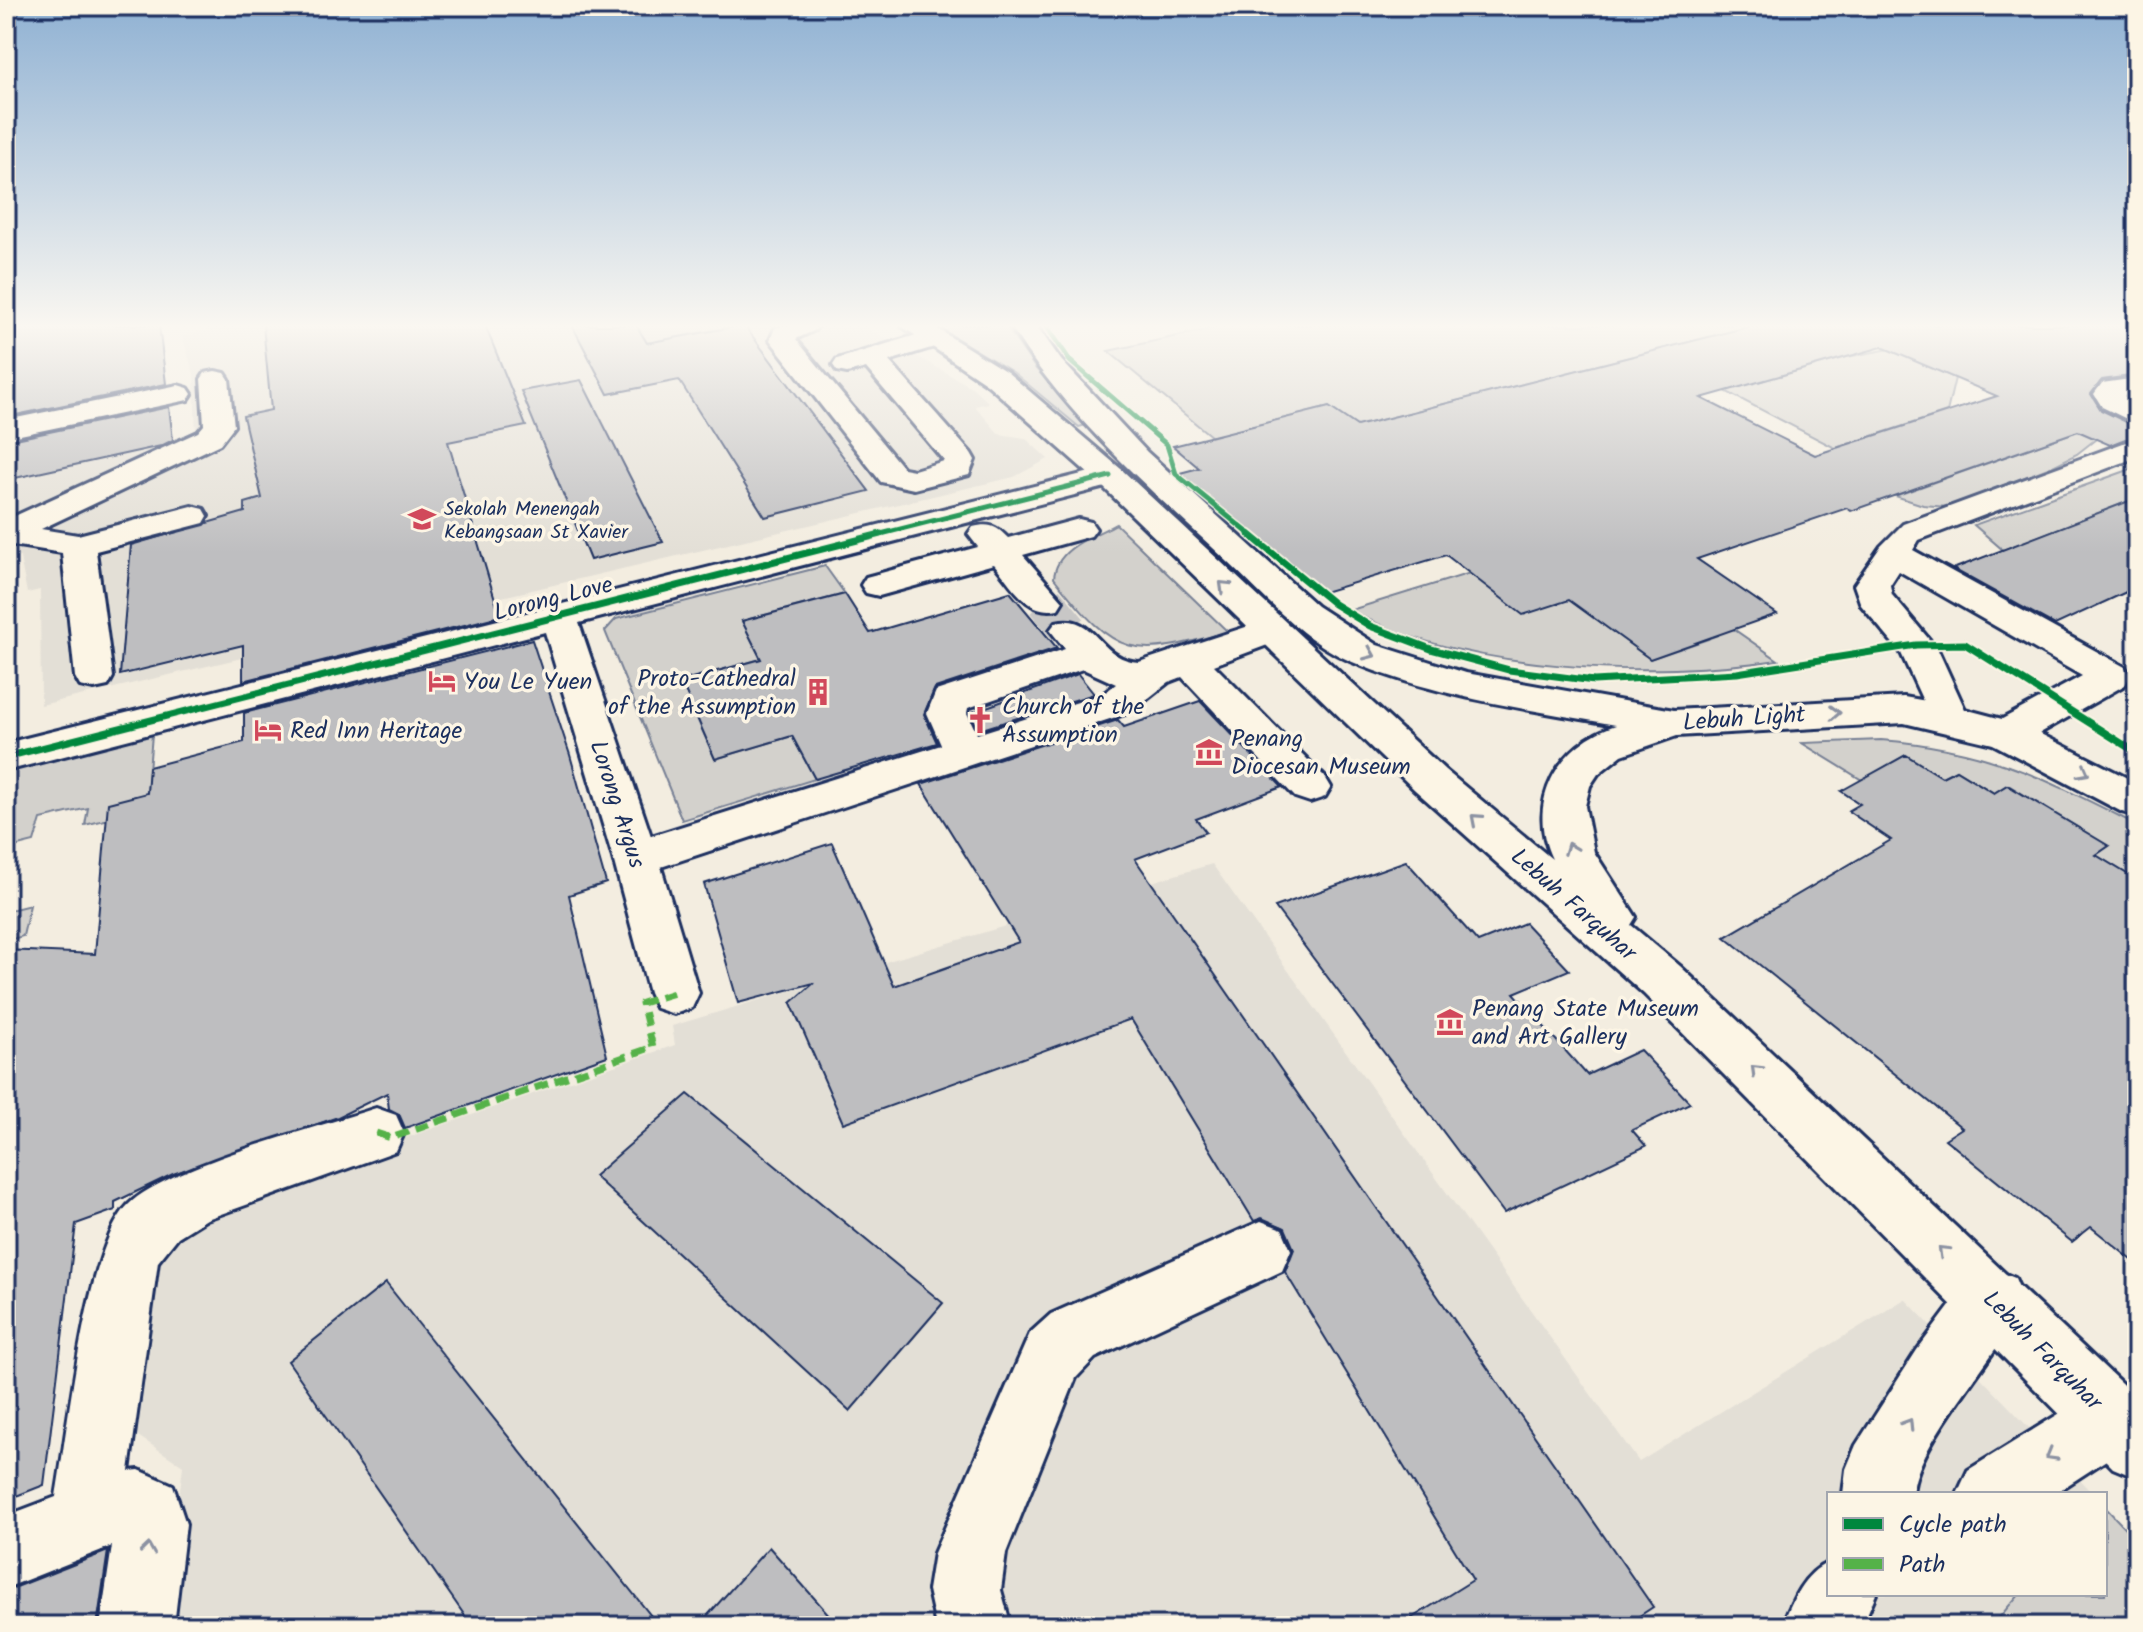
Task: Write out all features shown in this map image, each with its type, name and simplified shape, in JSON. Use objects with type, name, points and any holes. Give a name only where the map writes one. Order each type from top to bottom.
[{"type":"main road","points":[[6,429],[143,401]]},
{"type":"main road","points":[[6,534],[209,438],[219,426],[217,401]]},
{"type":"main road","points":[[835,401],[897,479],[914,480],[958,468],[960,460],[909,401]]},
{"type":"main road","name":"Lebuh Farquhar","points":[[1024,401],[1287,622]]},
{"type":"main road","name":"Lebuh Farquhar","points":[[1083,401],[1430,780],[1662,980],[2124,1431]]},
{"type":"main road","points":[[2112,401],[2137,415]]},
{"type":"main road","points":[[1949,718],[1919,650],[1874,597],[1872,585],[1904,542],[2126,451]]},
{"type":"main road","name":"Lorong Love","points":[[6,757],[1110,476]]},
{"type":"main road","points":[[967,514],[1045,601]]},
{"type":"main road","points":[[6,534],[78,545],[192,516]]},
{"type":"main road","points":[[879,585],[1079,529]]},
{"type":"main road","points":[[1904,542],[2111,676],[2007,734]]},
{"type":"main road","points":[[78,545],[94,677]]},
{"type":"main road","name":"Lorong Argus","points":[[559,617],[636,858],[674,993]]},
{"type":"main road","points":[[636,858],[1117,703],[1172,667],[1287,622]]},
{"type":"main road","name":"Lebuh Light","points":[[1287,622],[1419,672],[1519,696],[1674,723],[1904,710],[1949,718],[2007,734],[2137,801]]},
{"type":"main road","points":[[965,751],[947,713],[950,700],[1079,642],[1101,666],[1115,673],[1172,667],[1310,787]]},
{"type":"main road","points":[[1662,980],[1585,882],[1566,841],[1560,806],[1579,770],[1608,745],[1674,723]]},
{"type":"main road","points":[[87,1521],[126,1267],[139,1234],[160,1212],[189,1198],[376,1133]]},
{"type":"main road","points":[[974,1626],[968,1616],[962,1584],[970,1553],[1053,1356],[1073,1336],[1261,1250]]},
{"type":"main road","points":[[1878,1492],[1880,1469],[1940,1373],[1993,1300]]},
{"type":"main road","points":[[1996,1492],[2124,1431]]},
{"type":"main road","points":[[6,1552],[123,1507],[139,1505],[148,1510],[151,1524],[137,1626]]},
{"type":"main road","points":[[1819,1626],[1839,1596]]},
{"type":"shaded area","name":"Sekolah Menengah Kebangsaan St Xavier","points":[[195,401],[987,401],[989,403],[975,406],[999,434],[1025,438],[1048,459],[1014,477],[41,705],[40,590],[27,593],[20,557],[6,560],[6,480],[196,438]]},
{"type":"shaded area","points":[[1048,401],[1068,401],[1090,424],[1079,427]]},
{"type":"shaded area","points":[[1169,401],[1455,401],[1357,426],[1329,407],[1212,437]]},
{"type":"shaded area","points":[[1745,401],[1950,401],[1947,412],[1835,448]]},
{"type":"shaded area","points":[[2078,431],[2096,439],[2077,454],[2053,466],[1948,507],[1923,505],[1895,496]]},
{"type":"shaded area","points":[[2137,467],[2137,498],[2003,550],[1974,525]]},
{"type":"shaded area","points":[[1116,524],[1228,632],[1196,641],[1148,648],[1129,646],[1095,625],[1054,578],[1056,568],[1068,551]]},
{"type":"shaded area","points":[[1496,565],[1569,600],[1650,659],[1708,639],[1650,571],[1778,660],[1675,669],[1560,665],[1447,647],[1396,631],[1351,610]]},
{"type":"shaded area","points":[[825,566],[845,594],[742,621],[761,659],[681,682],[715,759],[792,736],[815,779],[682,820],[605,631],[616,619]]},
{"type":"shaded area","points":[[152,734],[138,905],[121,816],[85,825],[88,808],[41,819],[34,842],[6,849],[6,770]]},
{"type":"shaded area","points":[[1881,740],[1949,749],[2008,766],[2125,819],[2137,826],[2137,880],[2096,855],[2108,846],[2008,785],[1994,793],[1956,770],[1942,777],[1906,755],[1862,780],[1802,743]]},
{"type":"shaded area","points":[[1212,864],[1639,1462],[1905,1299],[2091,1492],[1827,1492],[1827,1596],[2017,1596],[1992,1626],[163,1626],[183,1466],[126,1428],[159,1251],[214,1204],[675,1045],[672,1026]]},
{"type":"shaded area","points":[[30,905],[23,936],[6,941],[6,911]]},
{"type":"shaded area","points":[[2107,1509],[2137,1541],[2137,1626],[1992,1626],[2017,1596],[2107,1596]]},
{"type":"building","points":[[6,401],[83,401],[6,417]]},
{"type":"building","points":[[270,401],[516,401],[526,426],[448,442],[500,616],[243,681],[243,645],[120,675],[131,545],[245,512],[245,503],[262,498],[243,416],[271,410]]},
{"type":"building","points":[[525,401],[592,401],[663,542],[590,560]]},
{"type":"building","points":[[692,401],[801,401],[869,491],[765,517]]},
{"type":"building","points":[[1455,401],[1707,401],[1815,455],[1981,401],[2095,401],[2101,410],[2137,427],[2137,442],[2125,439],[2110,445],[2078,431],[1851,511],[1847,508],[1697,559],[1777,614],[1650,659],[1569,600],[1523,615],[1446,555],[1324,592],[1176,474],[1199,468],[1173,446],[1329,407],[1357,426]]},
{"type":"building","points":[[169,407],[173,440],[161,446],[6,480],[6,441]]},
{"type":"building","points":[[2137,498],[2137,587],[2055,625],[1953,569]]},
{"type":"building","name":"Proto-Cathedral of the Assumption","points":[[1010,592],[1057,648],[935,688],[924,714],[937,743],[815,779],[792,736],[715,759],[681,681],[761,659],[742,621],[845,594],[870,633]]},
{"type":"building","points":[[532,640],[570,755],[606,883],[569,895],[607,1056],[405,1128],[399,1114],[389,1109],[387,1093],[338,1117],[173,1174],[115,1202],[115,1210],[76,1224],[44,1485],[6,1500],[6,950],[95,954],[108,803],[147,793],[149,767],[244,742],[244,713]]},
{"type":"building","points":[[1078,674],[1094,694],[979,730],[970,713]]},
{"type":"building","points":[[1200,701],[1282,787],[1196,819],[1206,832],[1135,859],[1653,1607],[1624,1626],[1399,1626],[1473,1580],[1285,1272],[1294,1249],[1285,1228],[1262,1218],[1254,1221],[1131,1019],[843,1123],[791,1003],[814,983],[738,1003],[704,884],[832,843],[894,986],[1019,942],[921,784],[1118,720],[1124,727]]},
{"type":"building","points":[[1906,755],[1942,777],[1956,770],[1994,793],[2007,785],[2109,846],[2096,855],[2137,880],[2137,1264],[2091,1227],[2072,1242],[1945,1139],[1962,1128],[1725,937],[1891,840],[1848,811],[1860,804],[1841,791]]},
{"type":"building","name":"Penang State Museum and Art Gallery","points":[[1406,861],[1478,942],[1525,923],[1569,970],[1514,993],[1587,1075],[1640,1050],[1690,1103],[1632,1130],[1646,1146],[1504,1213],[1275,907]]},
{"type":"building","points":[[688,1094],[943,1303],[850,1411],[594,1176]]},
{"type":"building","points":[[386,1283],[659,1626],[472,1626],[288,1361]]},
{"type":"building","points":[[769,1547],[839,1626],[698,1626]]},
{"type":"building","points":[[108,1551],[97,1626],[6,1626],[6,1591]]},
{"type":"tunnel","points":[[1045,601],[1069,630]]},
{"type":"marked path","points":[[376,1133],[391,1138],[653,1047],[642,1003],[674,993]]},
{"type":"cycle path","points":[[1118,401],[1167,445],[1176,474],[1334,604],[1370,626],[1431,649],[1509,670],[1594,681],[1737,673],[1916,645],[1965,644],[2137,753]]},
{"type":"cycle path","points":[[6,757],[1110,476]]},
{"type":"place","name":"Sekolah Menengah Kebangsaan St Xavier","points":[[422,519]]},
{"type":"place","name":"You Le Yuen","points":[[442,681]]},
{"type":"place","name":"Proto-Cathedral of the Assumption","points":[[818,692]]},
{"type":"place","name":"Church of the Assumption","points":[[980,720]]},
{"type":"place","name":"Red Inn Heritage","points":[[268,730]]},
{"type":"place","name":"Penang Diocesan Museum","points":[[1209,752]]},
{"type":"place","name":"Penang State Museum and Art Gallery","points":[[1450,1022]]}]
